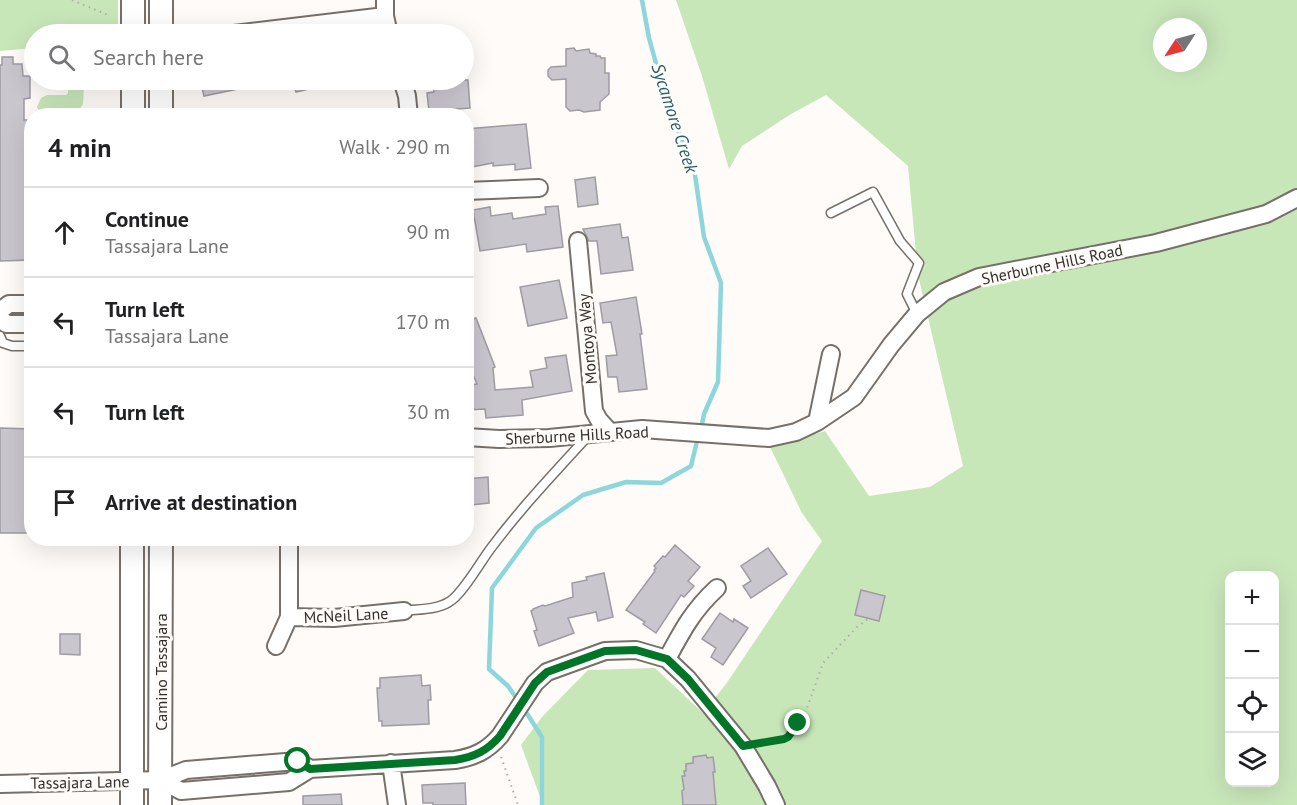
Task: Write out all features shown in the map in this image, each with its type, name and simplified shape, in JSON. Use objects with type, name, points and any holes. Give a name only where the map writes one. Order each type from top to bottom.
[{"type":"main road","points":[[133,0],[133,24]]},
{"type":"main road","points":[[161,0],[161,24]]},
{"type":"main road","points":[[133,90],[133,108]]},
{"type":"main road","points":[[161,90],[161,108]]},
{"type":"main road","name":"Camino Tassajara","points":[[132,546],[132,805]]},
{"type":"main road","name":"Camino Tassajara","points":[[160,805],[161,546]]},
{"type":"street","points":[[292,24],[385,8],[387,24]]},
{"type":"street","points":[[405,90],[408,108]]},
{"type":"street","points":[[474,191],[539,188]]},
{"type":"street","name":"Sherburne Hills Road","points":[[474,437],[549,438],[642,429],[769,438],[796,432],[817,422],[854,397],[891,345],[917,314],[944,292],[979,278],[1156,243],[1266,214],[1297,198]]},
{"type":"street","name":"Montoya Way","points":[[578,241],[594,411],[609,431]]},
{"type":"street","points":[[0,311],[9,304],[24,304]]},
{"type":"street","points":[[0,317],[6,324],[24,324]]},
{"type":"street","points":[[817,422],[831,354]]},
{"type":"street","points":[[276,646],[289,617],[290,546]]},
{"type":"street","points":[[667,659],[701,602],[717,588]]},
{"type":"street","name":"McNeil Lane","points":[[289,617],[334,618],[404,611]]},
{"type":"street","name":"Tassajara Lane","points":[[0,784],[161,780],[186,770],[298,761],[310,769],[467,758],[478,754],[497,740],[535,683],[547,672],[605,651],[636,650],[667,659],[688,679],[743,746],[776,805]]},
{"type":"street","points":[[391,763],[397,805]]},
{"type":"lane","points":[[831,213],[873,192],[900,241],[919,263],[907,294],[917,314]]},
{"type":"lane","points":[[0,336],[3,343],[24,346]]},
{"type":"lane","points":[[404,611],[434,608],[449,602],[459,593],[527,504],[591,433]]},
{"type":"path","points":[[72,0],[108,15]]},
{"type":"path","points":[[86,5],[89,0]]},
{"type":"path","points":[[743,746],[788,737],[807,708],[823,663],[857,627],[868,619]]},
{"type":"path","points":[[497,740],[518,805]]},
{"type":"green space","points":[[0,0],[118,0],[118,24],[24,24],[24,49],[0,51]]},
{"type":"green space","points":[[676,0],[1297,0],[1297,805],[543,805],[521,745],[542,717],[588,670],[655,668],[703,713],[726,684],[822,541],[802,513],[770,447],[825,431],[869,496],[930,487],[963,466],[918,275],[908,166],[826,95],[791,114],[742,146],[729,169],[702,76]]},
{"type":"green space","points":[[68,90],[84,90],[83,104],[80,108],[37,107],[41,98],[47,95],[66,95]]},
{"type":"building","points":[[574,48],[576,51],[589,49],[590,53],[605,58],[605,73],[609,73],[609,94],[600,102],[600,110],[570,111],[566,107],[566,79],[552,80],[548,76],[548,70],[551,67],[566,66],[566,49]]},
{"type":"building","points":[[2,57],[13,57],[13,64],[22,64],[24,90],[30,90],[30,98],[24,99],[24,260],[0,261],[0,65],[2,65]]},
{"type":"building","points":[[202,90],[233,90],[204,96]]},
{"type":"building","points":[[434,90],[469,90],[470,108],[429,108],[427,93],[434,92]]},
{"type":"building","points":[[526,124],[531,168],[515,170],[515,164],[493,166],[493,163],[474,167],[474,128]]},
{"type":"building","points":[[595,177],[598,204],[578,207],[575,180]]},
{"type":"building","points":[[558,206],[563,247],[527,252],[526,244],[480,251],[474,210],[490,207],[491,216],[512,213],[513,219],[546,214],[545,207]]},
{"type":"building","points":[[620,224],[622,238],[628,237],[633,270],[601,274],[597,241],[589,241],[583,229]]},
{"type":"building","points":[[559,280],[567,318],[528,326],[520,287]]},
{"type":"building","points":[[636,297],[647,389],[619,392],[617,377],[608,377],[606,356],[617,355],[611,322],[603,323],[600,303]]},
{"type":"building","points":[[476,318],[495,367],[493,368],[495,390],[533,387],[530,371],[547,368],[545,358],[566,355],[572,391],[522,400],[523,415],[486,418],[485,409],[474,410],[474,384],[477,384],[474,377],[474,319]]},
{"type":"building","points":[[0,428],[24,429],[24,533],[0,533]]},
{"type":"building","points":[[488,477],[489,503],[474,505],[474,478]]},
{"type":"building","points":[[675,545],[700,567],[688,581],[694,586],[684,597],[681,595],[656,633],[643,624],[645,622],[626,610],[655,571],[654,566]]},
{"type":"building","points":[[768,548],[787,574],[751,598],[743,586],[751,581],[741,566]]},
{"type":"building","points":[[604,573],[613,617],[598,621],[596,612],[568,618],[574,633],[539,646],[531,611],[543,605],[573,597],[572,583]]},
{"type":"building","points":[[861,590],[885,596],[879,621],[855,615]]},
{"type":"building","points":[[720,613],[748,628],[723,665],[711,657],[716,648],[702,639]]},
{"type":"building","points":[[60,634],[80,634],[80,655],[60,654]]},
{"type":"building","points":[[421,675],[422,686],[430,685],[429,724],[382,726],[382,721],[379,721],[377,688],[380,688],[380,678]]},
{"type":"building","points":[[706,755],[707,758],[713,757],[716,805],[683,805],[682,776],[685,776],[686,764],[693,763],[693,757]]},
{"type":"building","points":[[465,783],[466,805],[423,803],[422,785]]},
{"type":"building","points":[[341,794],[342,805],[303,805],[303,796]]},
{"type":"waterway","name":"Sycamore Creek","points":[[642,0],[649,38],[668,107],[694,168],[704,237],[721,283],[718,382],[704,414],[701,429]]},
{"type":"waterway","name":"Sycamore Creek","points":[[519,702],[508,686],[489,669],[492,588],[536,528],[583,495],[626,482],[661,483],[691,466],[698,437]]},
{"type":"waterway","name":"Sycamore Creek","points":[[524,709],[542,737],[542,805]]},
{"type":"route","points":[[298,761],[310,769],[467,758],[493,744],[535,683],[547,672],[605,651],[636,650],[667,659],[688,679],[743,746],[784,739],[798,723]]}]
